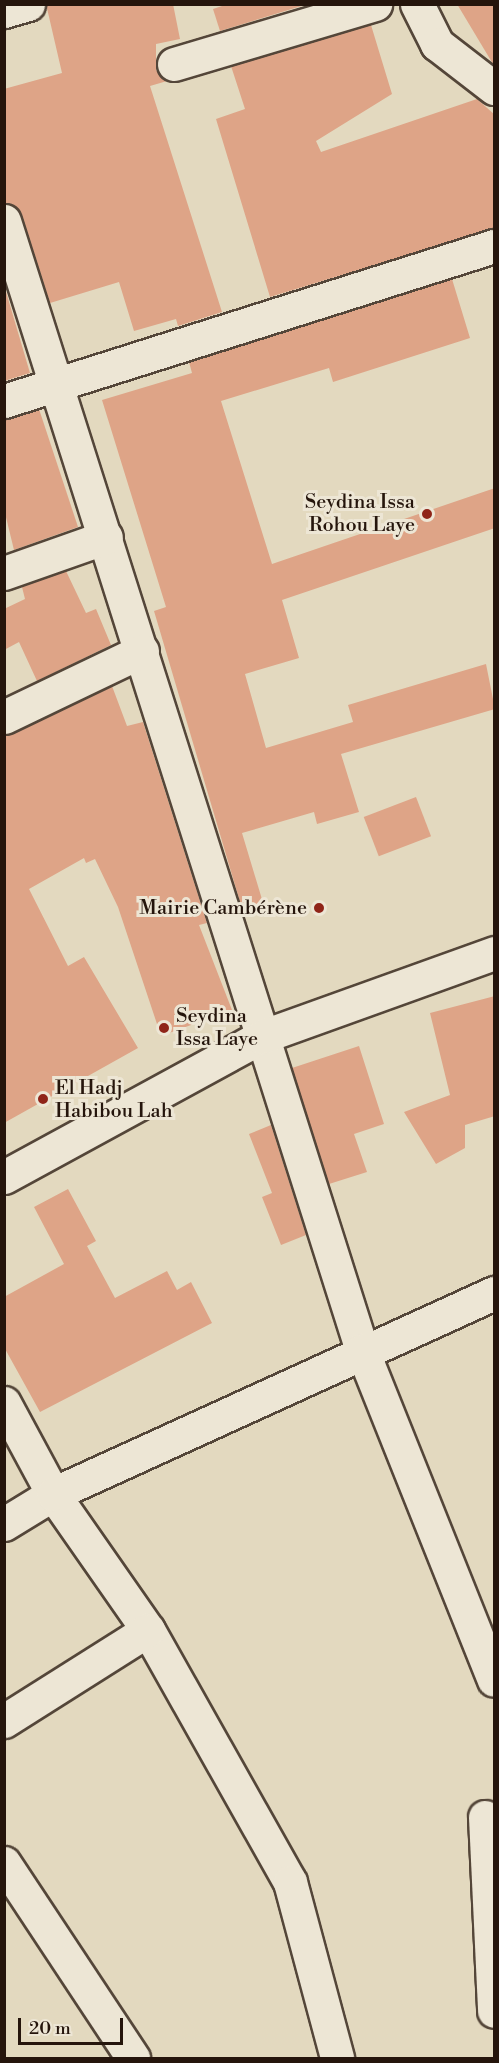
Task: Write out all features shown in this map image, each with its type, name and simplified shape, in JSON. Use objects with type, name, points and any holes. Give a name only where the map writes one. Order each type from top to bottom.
[{"type":"street","points":[[4,11],[28,4]]},
{"type":"street","points":[[174,64],[375,4]]},
{"type":"street","points":[[417,4],[437,44],[495,88]]},
{"type":"street","points":[[4,220],[60,384],[261,1037],[362,1350],[495,1680]]},
{"type":"street","points":[[4,401],[495,246]]},
{"type":"street","points":[[4,573],[106,537]]},
{"type":"street","points":[[4,717],[142,651]]},
{"type":"street","points":[[4,1178],[261,1037],[495,953]]},
{"type":"street","points":[[4,1524],[53,1494],[362,1350],[495,1293]]},
{"type":"street","points":[[4,1403],[53,1494],[148,1630],[291,1882],[337,2058]]},
{"type":"street","points":[[4,1720],[148,1630]]},
{"type":"street","points":[[486,1817],[495,2011]]},
{"type":"street","points":[[4,1863],[133,2058]]},
{"type":"building","points":[[46,4],[173,4],[180,39],[156,44],[156,70],[167,81],[150,86],[222,312],[178,326],[176,319],[134,331],[119,282],[50,303],[22,215],[4,203],[4,89],[62,73]]},
{"type":"building","points":[[228,4],[308,4],[220,31],[213,9]]},
{"type":"building","points":[[457,4],[495,4],[495,65],[493,64]]},
{"type":"building","points":[[371,25],[392,94],[316,141],[321,152],[477,99],[495,115],[495,228],[270,297],[216,119],[245,109],[231,66]]},
{"type":"building","points":[[452,279],[470,338],[333,382],[329,368],[221,401],[272,564],[495,488],[495,528],[282,600],[299,658],[245,674],[266,748],[353,722],[348,705],[486,664],[495,709],[341,754],[359,812],[317,824],[314,812],[242,833],[264,906],[243,912],[154,611],[166,607],[102,400],[192,373],[189,362]]},
{"type":"building","points":[[4,285],[30,373],[4,381]]},
{"type":"building","points":[[39,409],[78,527],[14,550],[4,509],[4,419]]},
{"type":"building","points":[[66,571],[86,613],[96,609],[111,645],[37,681],[19,642],[4,650],[4,609],[25,599],[22,587]]},
{"type":"building","points":[[112,686],[127,726],[143,722],[207,923],[199,925],[232,1010],[161,1036],[118,907],[95,859],[86,863],[84,858],[29,889],[68,966],[84,957],[138,1048],[4,1123],[4,735]]},
{"type":"building","points":[[416,797],[431,836],[379,856],[364,817]]},
{"type":"building","points":[[495,996],[495,1116],[465,1125],[465,1148],[436,1164],[404,1112],[450,1095],[430,1013]]},
{"type":"building","points":[[359,1046],[384,1124],[354,1134],[367,1172],[329,1184],[292,1068]]},
{"type":"building","points":[[271,1125],[306,1235],[281,1245],[262,1197],[272,1193],[249,1134]]},
{"type":"building","points":[[68,1189],[96,1241],[87,1246],[115,1298],[167,1271],[177,1290],[191,1282],[212,1323],[40,1412],[4,1347],[4,1297],[64,1264],[34,1207]]},
{"type":"place","name":"Seydina Issa Rohou Laye","points":[[427,514]]},
{"type":"place","name":"Mairie Cambérène","points":[[319,908]]},
{"type":"place","name":"Seydina Issa Laye","points":[[164,1028]]},
{"type":"place","name":"El Hadj Habibou Lah","points":[[43,1099]]}]
